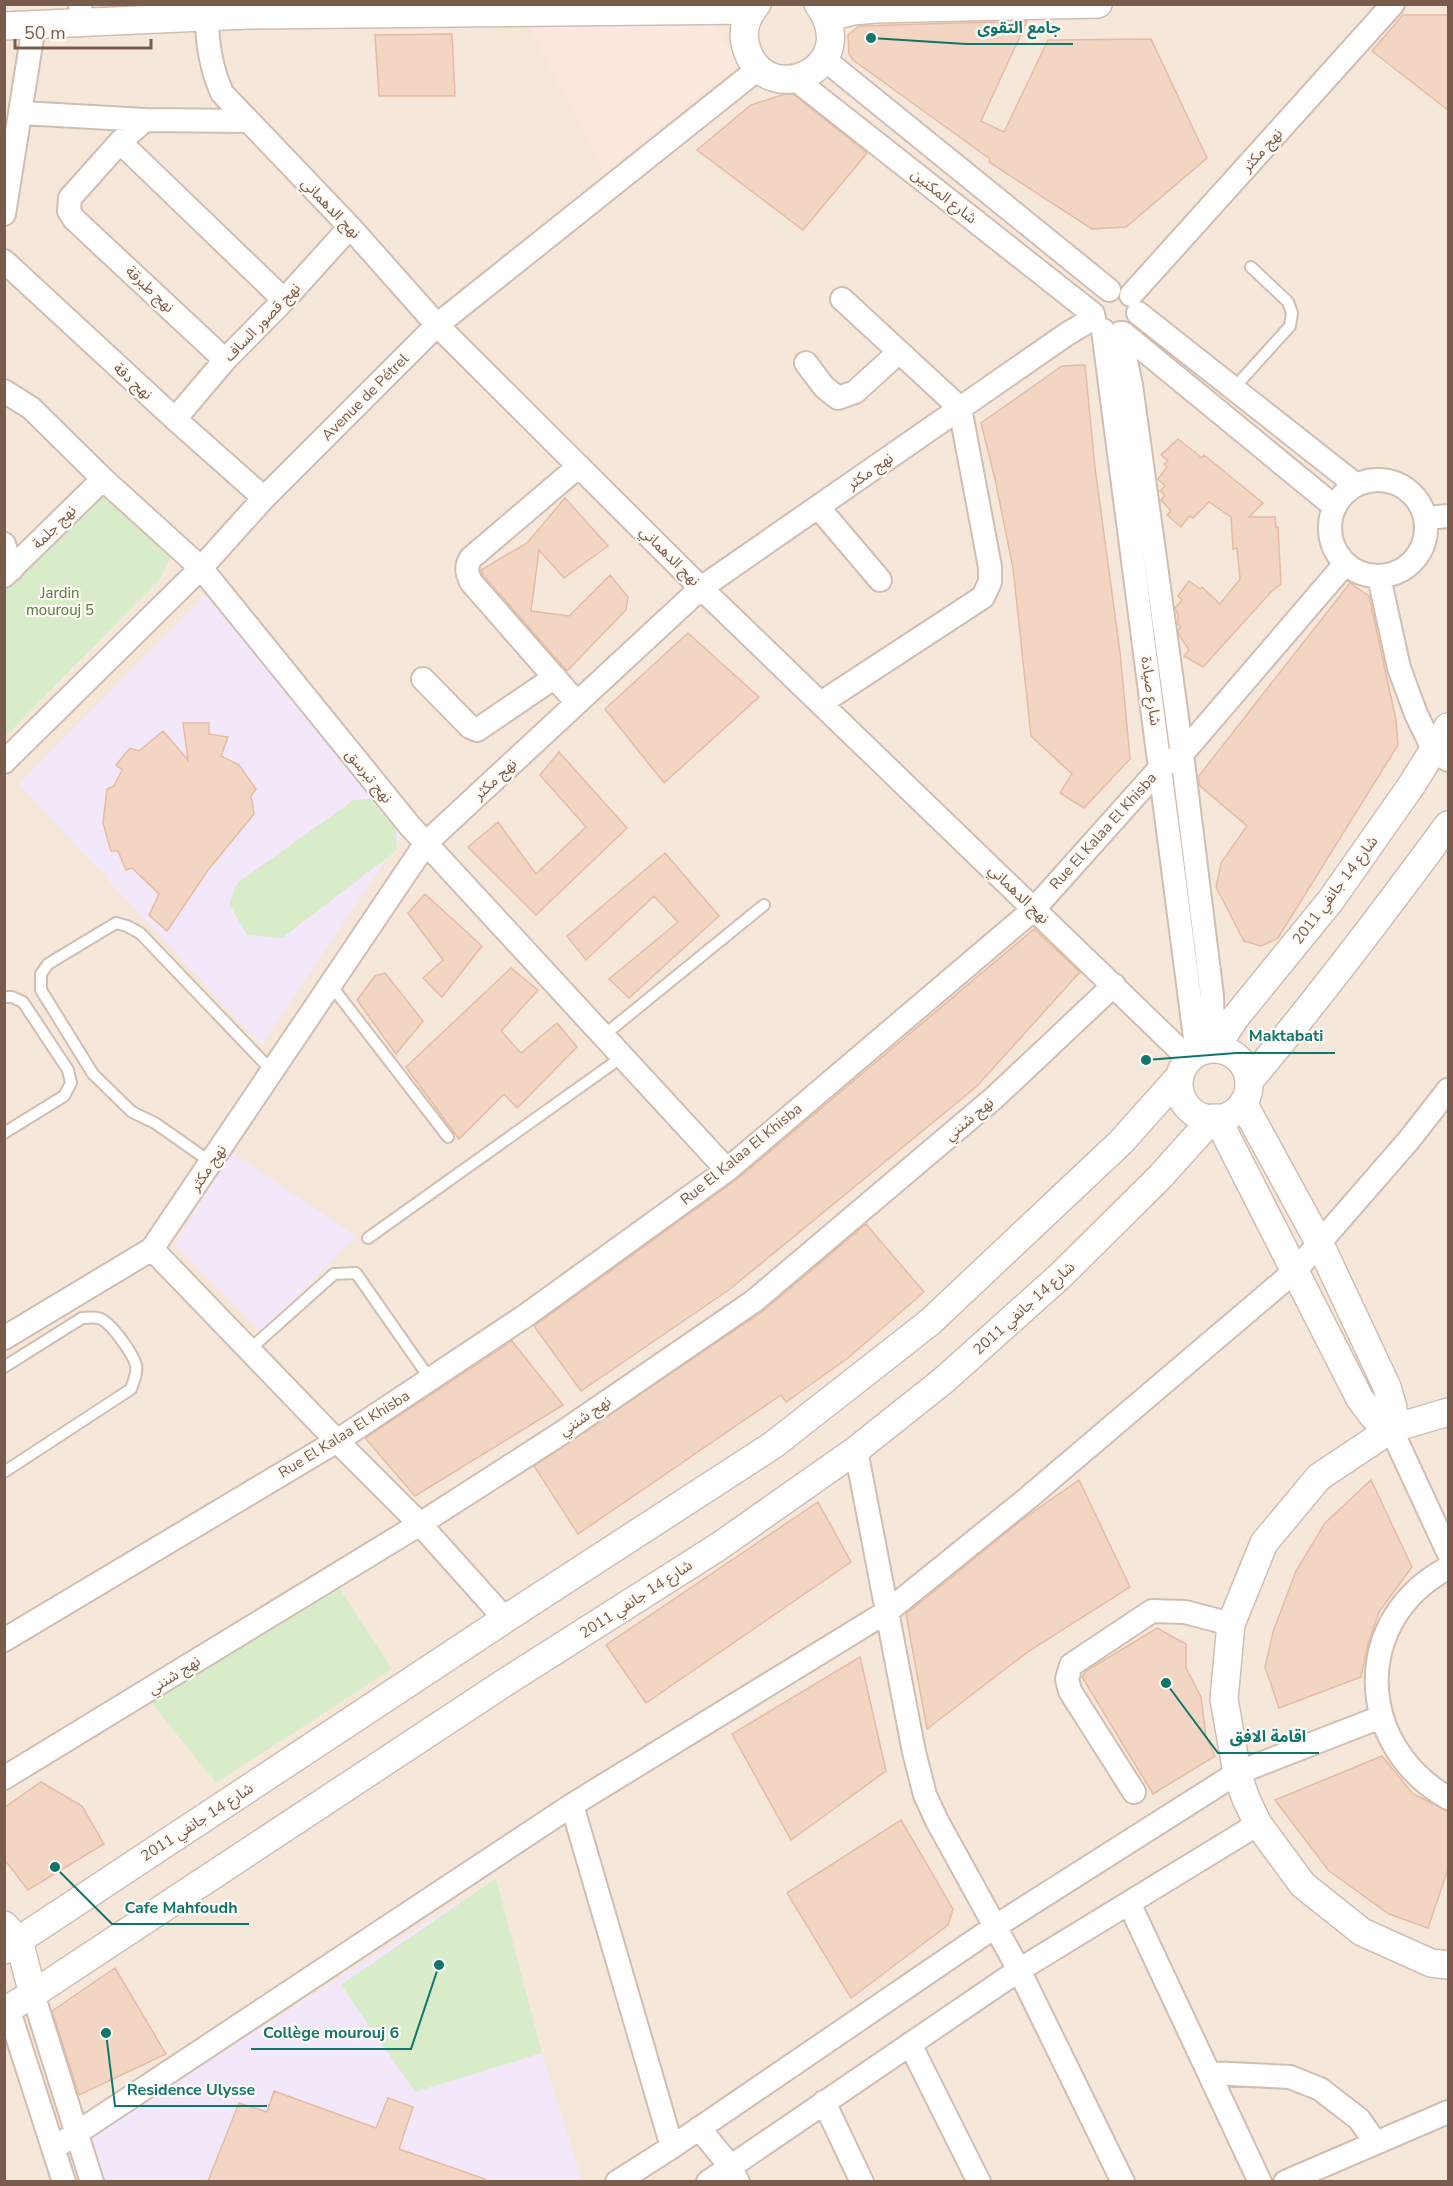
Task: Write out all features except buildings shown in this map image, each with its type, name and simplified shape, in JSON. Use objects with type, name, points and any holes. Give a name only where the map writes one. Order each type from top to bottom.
[{"type":"street","points":[[755,7],[745,24],[744,40],[748,56],[758,69],[770,76],[795,79],[817,68],[830,46],[831,31],[822,11],[1098,4]]},
{"type":"street","name":"نهج مكثر","points":[[1134,304],[1393,4]]},
{"type":"street","points":[[4,26],[34,25],[81,14],[207,18],[247,10],[755,7]]},
{"type":"street","name":"نهج الدهماني","points":[[207,18],[207,49],[213,73],[222,93],[350,227],[437,325],[701,588],[1034,909],[1114,985],[1199,1057]]},
{"type":"street","points":[[4,214],[34,25]]},
{"type":"street","name":"شارع المكنين","points":[[824,59],[1108,290]]},
{"type":"street","name":"Avenue de Pétrel","points":[[4,762],[201,568],[264,498],[437,325],[758,69]]},
{"type":"street","name":"شارع المكنين","points":[[795,79],[1335,507]]},
{"type":"street","points":[[21,113],[145,120],[247,121]]},
{"type":"street","points":[[145,120],[120,142],[284,300]]},
{"type":"street","name":"نهج طبرقة","points":[[120,142],[70,198],[69,211],[74,219],[225,360]]},
{"type":"street","name":"نهج قصور الساف","points":[[176,420],[225,360],[284,300],[350,227]]},
{"type":"street","name":"نهج دقة","points":[[4,261],[264,498]]},
{"type":"street","points":[[1134,304],[1133,325],[1106,325],[1095,302],[1103,292],[1120,289],[1134,304],[1234,388],[1356,485]]},
{"type":"street","points":[[821,703],[983,597],[990,582],[990,567],[960,408],[842,298]]},
{"type":"street","name":"نهج مكثر","points":[[4,1338],[152,1249],[426,843],[701,588],[1066,334],[1106,325]]},
{"type":"street","name":"شارع صيادة","points":[[1106,325],[1131,385],[1182,754],[1212,996],[1199,1057]]},
{"type":"street","name":"شارع صيادة","points":[[1106,325],[1199,1057]]},
{"type":"street","points":[[806,363],[824,387],[838,398],[855,392],[899,352]]},
{"type":"street","name":"نهج تبرسق","points":[[4,391],[30,408],[103,479],[201,568],[426,843],[727,1170]]},
{"type":"street","points":[[577,703],[471,582],[467,573],[467,564],[471,558],[579,466]]},
{"type":"street","name":"نهج جلمة","points":[[8,572],[103,479]]},
{"type":"street","points":[[1371,480],[1388,481],[1403,486],[1416,497],[1426,518],[1425,544],[1417,558],[1405,569],[1390,576],[1380,577],[1357,573],[1335,552],[1330,537],[1330,521],[1335,507],[1344,494],[1356,485],[1371,480]]},
{"type":"street","points":[[818,507],[880,580]]},
{"type":"street","points":[[1426,518],[1449,516]]},
{"type":"street","points":[[4,544],[8,572]]},
{"type":"street","name":"Rue El Kalaa El Khisba","points":[[4,1640],[337,1441],[525,1316],[727,1170],[1034,909],[1161,767],[1182,754],[1345,564]]},
{"type":"street","points":[[1380,577],[1399,668],[1416,714],[1441,756]]},
{"type":"street","points":[[423,679],[470,727],[477,730],[555,677]]},
{"type":"street","name":"شارع 14 جانفي 2011","points":[[9,1939],[773,1445],[930,1322],[1121,1142],[1235,1018],[1331,900],[1441,756],[1449,727]]},
{"type":"street","points":[[1391,1429],[1393,1408],[1387,1387],[1246,1092],[1246,1068],[1228,1051],[1199,1057],[1180,1090],[1189,1108],[1200,1115],[1215,1119],[1232,1114],[1246,1092],[1449,825]]},
{"type":"street","name":"نهج شنني","points":[[4,1778],[420,1524],[560,1434],[754,1301],[994,1098],[1114,985]]},
{"type":"street","points":[[54,2148],[572,1805],[888,1611],[1028,1498],[1295,1271],[1409,1140],[1449,1090]]},
{"type":"street","points":[[1215,1119],[1360,1399],[1374,1417],[1391,1429],[1449,1552]]},
{"type":"street","name":"شارع 14 جانفي 2011","points":[[6,2003],[33,1994],[504,1683],[718,1547],[856,1450],[944,1380],[1060,1276],[1159,1179],[1215,1119]]},
{"type":"street","points":[[152,1249],[420,1524],[505,1619]]},
{"type":"street","points":[[1449,1412],[1391,1429],[1319,1477],[1264,1543],[1231,1624],[1224,1699],[1237,1773],[1258,1824],[1302,1885],[1362,1932],[1431,1963],[1449,1965]]},
{"type":"street","points":[[856,1450],[914,1752],[925,1795],[1019,1970],[1123,2181]]},
{"type":"street","points":[[1449,1568],[1423,1584],[1410,1597],[1389,1627],[1378,1671],[1378,1699],[1381,1717],[1392,1742],[1407,1765],[1420,1779],[1449,1798]]},
{"type":"street","points":[[1134,1792],[1070,1691],[1066,1679],[1071,1665],[1152,1611],[1185,1612],[1231,1624]]},
{"type":"street","points":[[617,2181],[672,2147],[996,1926],[1237,1773],[1381,1717]]},
{"type":"street","points":[[572,1805],[672,2147]]},
{"type":"street","points":[[708,2181],[734,2174],[824,2102],[1019,1970],[1258,1824]]},
{"type":"street","points":[[1129,1903],[1260,2181]]},
{"type":"street","points":[[9,1939],[33,1994],[92,2181]]},
{"type":"street","points":[[6,2003],[64,2181]]},
{"type":"street","points":[[910,2044],[979,2181]]},
{"type":"street","points":[[1209,2073],[1290,2077],[1320,2089],[1359,2119],[1375,2142]]},
{"type":"street","points":[[824,2102],[862,2181]]},
{"type":"street","points":[[1285,2181],[1449,2112]]},
{"type":"street","points":[[699,2128],[734,2174]]},
{"type":"lane","points":[[1234,388],[1290,326],[1292,313],[1288,302],[1251,267]]},
{"type":"lane","points":[[603,1036],[764,905]]},
{"type":"lane","points":[[212,1162],[155,1123],[132,1112],[93,1074],[41,990],[41,974],[48,964],[116,923],[127,926],[140,933],[272,1071]]},
{"type":"lane","points":[[330,984],[448,1137]]},
{"type":"lane","points":[[4,997],[12,997],[23,1002],[68,1070],[70,1083],[64,1096],[4,1133]]},
{"type":"lane","points":[[368,1238],[622,1057]]},
{"type":"lane","points":[[249,1350],[334,1274],[356,1273],[430,1379]]},
{"type":"lane","points":[[4,1367],[82,1318],[95,1317],[114,1328],[136,1366],[135,1377],[130,1389],[4,1472]]},
{"type":"shaded area","points":[[5,5],[1448,5],[1448,2181],[5,2181]]},
{"type":"shaded area","points":[[527,21],[711,21],[738,63],[605,173]]},
{"type":"shaded area","points":[[207,594],[407,829],[261,1045],[19,784]]},
{"type":"shaded area","points":[[231,1152],[356,1236],[262,1332],[175,1245]]},
{"type":"shaded area","points":[[496,1878],[542,2053],[582,2181],[105,2181],[89,2137]]},
{"type":"green space","name":"Jardin mourouj 5","points":[[107,485],[175,547],[160,579],[5,737],[4,576]]},
{"type":"green space","points":[[370,799],[396,829],[397,850],[282,938],[247,935],[229,904],[237,883],[354,800]]},
{"type":"green space","points":[[338,1586],[392,1669],[216,1783],[151,1702]]},
{"type":"green space","points":[[496,1878],[542,2053],[415,2092],[341,1985]]},
{"type":"place","name":"جامع التقوى","points":[[871,38]]},
{"type":"place","name":"Maktabati","points":[[1146,1060]]},
{"type":"place","name":"اقامة الافق","points":[[1166,1683]]},
{"type":"place","name":"Cafe Mahfoudh","points":[[55,1867]]},
{"type":"place","name":"Collège mourouj 6","points":[[439,1965]]},
{"type":"place","name":"Residence Ulysse","points":[[106,2033]]}]
